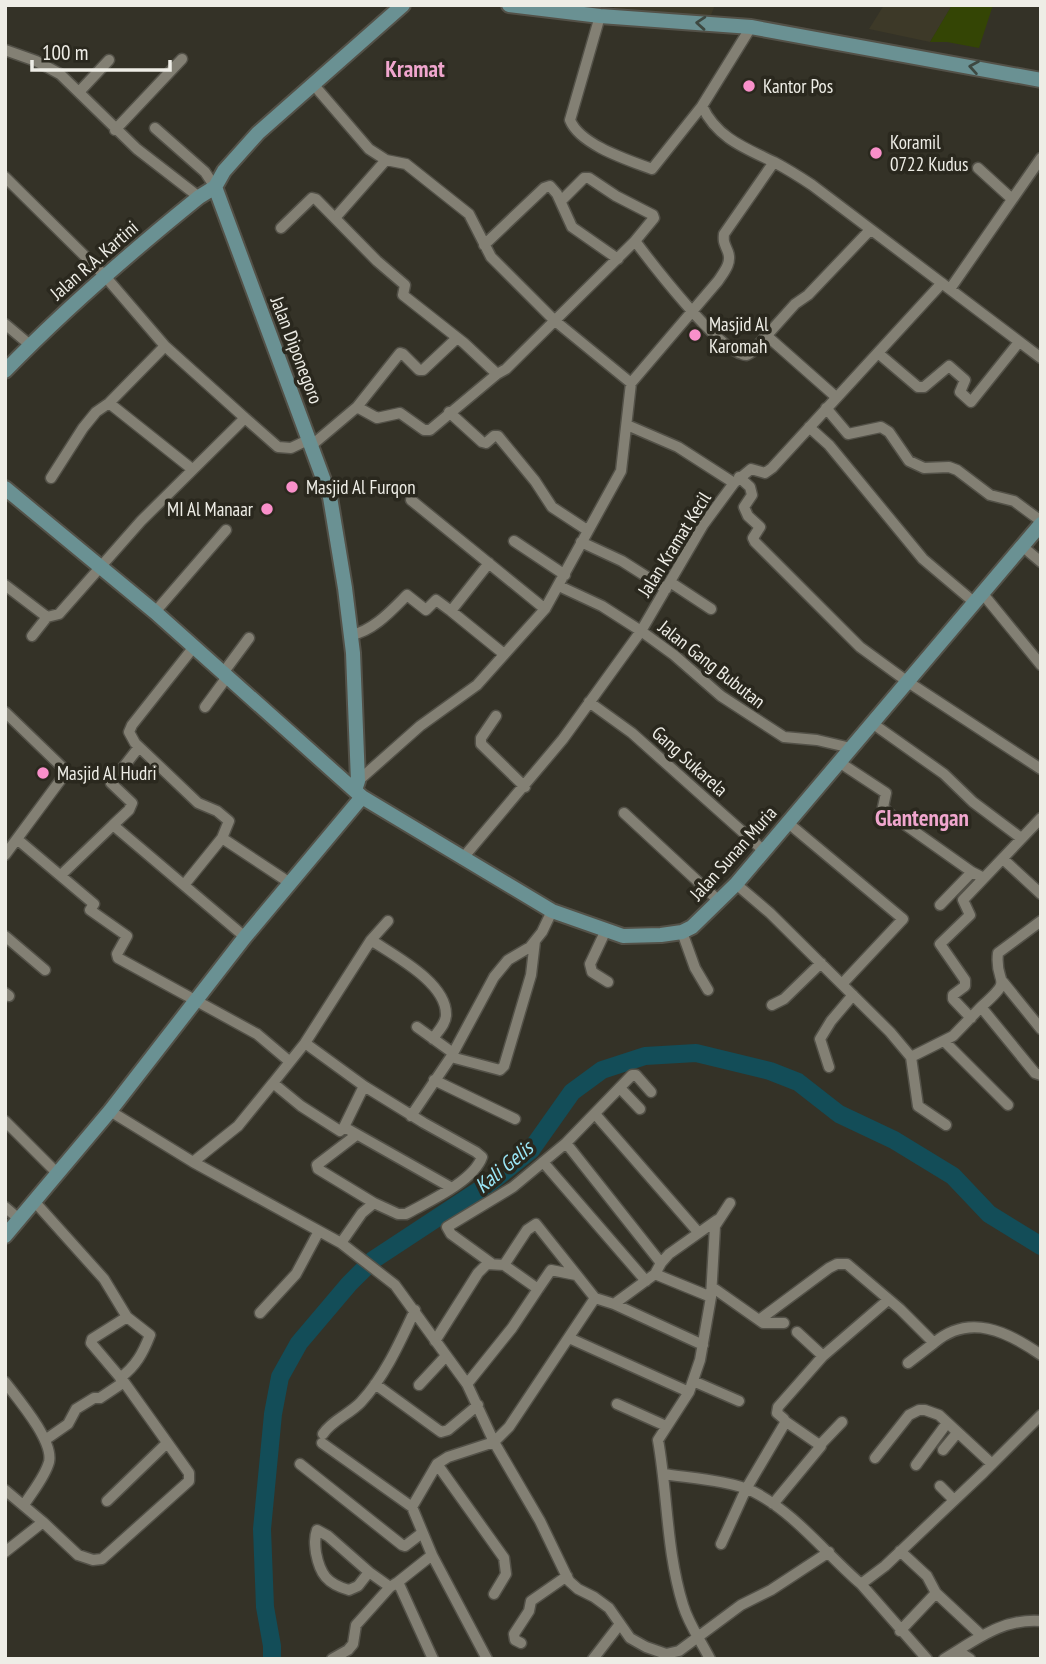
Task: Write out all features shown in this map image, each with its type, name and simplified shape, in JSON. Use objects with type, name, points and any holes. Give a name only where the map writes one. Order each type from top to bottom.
[{"type":"main road","points":[[215,187],[224,171],[249,142],[403,5]]},
{"type":"main road","points":[[509,5],[600,16],[751,27],[1041,80]]},
{"type":"main road","name":"Jalan R.A. Kartini","points":[[5,371],[104,275],[199,197],[215,187]]},
{"type":"main road","name":"Jalan Diponegoro","points":[[215,187],[330,497],[351,635],[358,789]]},
{"type":"main road","points":[[5,488],[155,612],[193,648],[358,789],[462,859],[552,912],[623,936],[682,932]]},
{"type":"main road","name":"Jalan Sunan Muria","points":[[682,932],[692,927],[736,884],[1041,523]]},
{"type":"main road","points":[[5,1236],[110,1111],[245,936],[290,883],[358,789]]},
{"type":"street","points":[[600,16],[570,120],[573,129],[624,159],[652,169],[702,106],[751,27]]},
{"type":"street","points":[[5,50],[36,61],[60,74],[115,130],[199,197]]},
{"type":"street","points":[[115,130],[183,59]]},
{"type":"street","points":[[79,92],[109,60]]},
{"type":"street","points":[[313,84],[369,149],[386,160],[406,164],[470,214],[491,257],[554,320],[631,383]]},
{"type":"street","points":[[702,106],[725,135],[749,152],[774,162],[812,185],[1041,358]]},
{"type":"street","points":[[155,128],[205,172],[215,187]]},
{"type":"street","points":[[737,480],[751,469],[761,473],[772,468],[878,353],[946,286],[1041,158]]},
{"type":"street","points":[[335,218],[386,160]]},
{"type":"street","points":[[358,789],[420,726],[477,685],[545,608],[621,471],[631,383],[694,311],[729,263],[728,252],[723,243],[724,234],[774,162]]},
{"type":"street","points":[[978,168],[1012,199]]},
{"type":"street","points":[[5,177],[104,275],[165,346],[278,447],[311,442],[356,407],[400,353],[419,370],[423,370],[457,338]]},
{"type":"street","points":[[356,407],[377,418],[400,413],[430,430],[449,412],[506,369],[635,241],[654,218],[589,178],[584,178],[561,201]]},
{"type":"street","points":[[484,245],[550,186],[561,201],[572,227],[618,258]]},
{"type":"street","points":[[281,228],[312,198],[405,285],[403,295],[497,374]]},
{"type":"street","points":[[635,241],[720,340],[740,354],[746,355],[752,352],[795,304],[808,295],[870,230]]},
{"type":"street","points":[[5,324],[30,345]]},
{"type":"street","points":[[767,336],[836,397]]},
{"type":"street","points":[[878,353],[918,387],[924,387],[949,366],[965,380],[960,392],[971,402],[1019,342]]},
{"type":"street","points":[[51,478],[96,412],[109,403],[165,346]]},
{"type":"street","points":[[109,403],[192,469]]},
{"type":"street","points":[[826,408],[848,434],[881,427],[889,432],[909,461],[924,468],[949,467],[957,470],[990,495],[1014,501],[1041,523]]},
{"type":"street","points":[[449,412],[482,442],[486,443],[498,436],[536,481],[552,507],[587,530]]},
{"type":"street","points":[[5,585],[47,617],[59,614],[100,566],[192,469],[245,418]]},
{"type":"street","points":[[627,425],[678,447],[750,487],[752,495],[744,507],[748,516],[760,527],[753,538],[755,542],[860,647],[908,682],[1041,769]]},
{"type":"street","points":[[809,427],[829,445],[923,559],[979,598],[1041,666]]},
{"type":"street","name":"Jalan Kramat Kecil","points":[[462,859],[525,787],[641,631],[703,525],[737,480]]},
{"type":"street","points":[[411,500],[545,608]]},
{"type":"street","points":[[155,612],[226,530]]},
{"type":"street","points":[[514,541],[565,575]]},
{"type":"street","points":[[581,542],[711,609]]},
{"type":"street","points":[[1022,546],[1041,562]]},
{"type":"street","points":[[451,611],[489,563]]},
{"type":"street","name":"Jalan Gang Bubutan","points":[[559,586],[602,606],[641,631],[674,655],[721,696],[785,737],[817,740],[850,748]]},
{"type":"street","points":[[351,635],[362,633],[387,615],[407,595],[426,610],[436,600],[504,654]]},
{"type":"street","points":[[32,636],[47,617]]},
{"type":"street","points":[[205,707],[249,638]]},
{"type":"street","points":[[184,885],[222,838],[229,824],[227,818],[217,810],[195,801],[130,737],[130,728],[193,648]]},
{"type":"street","name":"Gang Sukarela","points":[[589,702],[632,733],[764,850]]},
{"type":"street","points":[[5,712],[63,768],[62,778],[5,855]]},
{"type":"street","points":[[496,716],[481,738],[481,744],[525,787]]},
{"type":"street","points":[[872,723],[944,774],[973,802],[1021,838]]},
{"type":"street","points":[[61,875],[129,810],[132,803],[111,783],[139,747]]},
{"type":"street","points":[[839,762],[886,793],[883,807],[890,814],[984,878]]},
{"type":"street","points":[[624,813],[719,901]]},
{"type":"street","points":[[971,1018],[953,999],[953,995],[965,986],[965,980],[940,944],[970,915],[963,900],[1041,818]]},
{"type":"street","points":[[787,822],[903,919],[842,984]]},
{"type":"street","points":[[113,825],[245,936]]},
{"type":"street","points":[[222,838],[290,883]]},
{"type":"street","points":[[17,839],[94,904],[90,911],[127,936],[117,954],[118,958],[257,1034],[289,1061]]},
{"type":"street","points":[[1003,859],[1041,894]]},
{"type":"street","points":[[940,905],[972,872]]},
{"type":"street","points":[[736,884],[890,1032],[911,1057],[918,1106],[946,1125]]},
{"type":"street","points":[[411,1116],[452,1055],[494,977],[508,960],[530,947],[552,912]]},
{"type":"street","points":[[193,1162],[238,1126],[273,1083],[305,1043],[371,940],[388,921]]},
{"type":"street","points":[[1041,922],[997,955],[1003,982],[1041,1028]]},
{"type":"street","points":[[606,930],[590,964],[592,972],[608,982]]},
{"type":"street","points":[[682,932],[696,971],[708,990]]},
{"type":"street","points":[[5,936],[45,970]]},
{"type":"street","points":[[371,940],[421,975],[440,992],[446,1014],[445,1021],[433,1039]]},
{"type":"street","points":[[417,1027],[452,1055],[500,1070],[504,1066],[531,975],[534,941]]},
{"type":"street","points":[[772,1005],[784,999],[821,963]]},
{"type":"street","points":[[911,1057],[953,1036],[1000,990],[1003,982]]},
{"type":"street","points":[[829,1068],[820,1039],[853,995]]},
{"type":"street","points":[[981,1007],[1035,1073],[1041,1075]]},
{"type":"street","points":[[944,1041],[1008,1105]]},
{"type":"street","points":[[305,1043],[364,1086],[482,1157],[480,1164],[452,1188],[405,1214],[398,1214],[374,1203],[318,1169],[317,1165],[323,1159],[355,1136]]},
{"type":"street","points":[[538,1289],[504,1265],[491,1263],[451,1234],[447,1227],[513,1187],[566,1143],[634,1074],[651,1092]]},
{"type":"street","points":[[434,1080],[515,1119]]},
{"type":"street","points":[[273,1083],[340,1131],[344,1128],[364,1086]]},
{"type":"street","points":[[620,1088],[640,1109]]},
{"type":"street","points":[[110,1111],[193,1162],[341,1243],[395,1285],[467,1384],[494,1441],[540,1521],[567,1576],[578,1589],[609,1608],[630,1638],[666,1654],[679,1651],[741,1605],[771,1591],[829,1552]]},
{"type":"street","points":[[595,1114],[698,1232]]},
{"type":"street","points":[[5,1121],[58,1174]]},
{"type":"street","points":[[344,1128],[452,1188]]},
{"type":"street","points":[[566,1143],[661,1262]]},
{"type":"street","points":[[542,1162],[646,1281]]},
{"type":"street","points":[[34,1201],[104,1279],[127,1317],[150,1335],[140,1358],[122,1380],[100,1398],[76,1409],[66,1425],[45,1440]]},
{"type":"street","points":[[341,1243],[362,1213],[374,1203]]},
{"type":"street","points":[[710,1659],[684,1608],[675,1573],[668,1535],[664,1474],[658,1440],[689,1392],[700,1360],[712,1292],[714,1235],[718,1220],[730,1203]]},
{"type":"street","points":[[5,1207],[19,1219]]},
{"type":"street","points":[[614,1304],[655,1274],[669,1254],[718,1220]]},
{"type":"street","points":[[504,1265],[531,1226],[536,1224],[595,1298],[614,1304],[702,1345]]},
{"type":"street","points":[[260,1313],[296,1274],[319,1231]]},
{"type":"street","points":[[435,1341],[478,1273],[491,1263]]},
{"type":"street","points":[[759,1320],[838,1264],[847,1264],[934,1343]]},
{"type":"street","points":[[467,1384],[512,1328],[551,1270],[576,1275]]},
{"type":"street","points":[[655,1274],[712,1292],[766,1324],[785,1323]]},
{"type":"street","points":[[412,1507],[437,1464],[448,1457],[473,1451],[494,1441],[509,1427],[595,1298]]},
{"type":"street","points":[[820,1445],[776,1413],[778,1407],[823,1356],[888,1300]]},
{"type":"street","points":[[415,1310],[375,1384],[359,1404],[327,1428],[322,1438],[412,1507],[432,1555],[487,1659]]},
{"type":"street","points":[[5,1490],[78,1555],[93,1560],[102,1559],[189,1481],[189,1473],[91,1341],[127,1317]]},
{"type":"street","points":[[908,1363],[954,1329],[975,1325],[1023,1342],[1041,1355]]},
{"type":"street","points":[[797,1332],[823,1356]]},
{"type":"street","points":[[569,1338],[689,1392]]},
{"type":"street","points":[[419,1385],[446,1356]]},
{"type":"street","points":[[692,1381],[739,1401]]},
{"type":"street","points":[[5,1382],[45,1440],[50,1453],[48,1464],[24,1505]]},
{"type":"street","points":[[375,1384],[441,1432],[448,1430],[478,1405]]},
{"type":"street","points":[[617,1404],[666,1426]]},
{"type":"street","points":[[875,1458],[914,1412],[931,1412],[939,1415],[992,1464]]},
{"type":"street","points":[[861,1584],[885,1566],[1041,1415]]},
{"type":"street","points":[[721,1544],[746,1489],[780,1434],[785,1421]]},
{"type":"street","points":[[773,1504],[842,1422]]},
{"type":"street","points":[[916,1465],[947,1423]]},
{"type":"street","points":[[943,1450],[957,1433]]},
{"type":"street","points":[[107,1501],[167,1443]]},
{"type":"street","points":[[300,1464],[402,1545],[405,1546],[422,1533]]},
{"type":"street","points":[[437,1464],[505,1558],[506,1574],[494,1594]]},
{"type":"street","points":[[664,1474],[746,1489],[773,1504],[829,1552],[861,1584],[927,1659]]},
{"type":"street","points":[[940,1486],[954,1500]]},
{"type":"street","points":[[5,1552],[43,1522]]},
{"type":"street","points":[[369,1572],[358,1586],[349,1590],[325,1577],[318,1565],[314,1539],[317,1530],[328,1536],[369,1572],[394,1584],[433,1659]]},
{"type":"street","points":[[900,1551],[927,1576],[936,1593],[981,1635]]},
{"type":"street","points":[[332,1659],[354,1644],[356,1625],[394,1584],[432,1555]]},
{"type":"street","points":[[521,1643],[515,1640],[513,1634],[529,1611],[531,1601],[567,1576]]},
{"type":"street","points":[[900,1630],[936,1593]]},
{"type":"street","points":[[944,1659],[981,1635],[1009,1623],[1022,1620],[1041,1621]]},
{"type":"street","points":[[593,1659],[620,1624]]},
{"type":"street","points":[[958,1651],[970,1659]]},
{"type":"shaded area","points":[[615,5],[715,5],[707,25],[613,10]]},
{"type":"shaded area","points":[[884,5],[952,5],[930,42],[869,29]]},
{"type":"green space","points":[[952,5],[993,5],[979,48],[930,42]]},
{"type":"waterway","name":"Kali Gelis","points":[[272,1659],[265,1607],[262,1529],[273,1414],[280,1377],[299,1343],[373,1260],[490,1183],[531,1150],[572,1092],[602,1070],[645,1056],[696,1053],[770,1071],[798,1082],[839,1114],[894,1140],[953,1176],[989,1214],[1041,1246]]},
{"type":"place","name":"Kantor Pos","points":[[749,86]]},
{"type":"place","name":"Koramil 0722 Kudus","points":[[876,153]]},
{"type":"place","name":"Masjid Al Karomah","points":[[695,335]]},
{"type":"place","name":"Masjid Al Furqon","points":[[292,487]]},
{"type":"place","name":"MI Al Manaar","points":[[267,509]]},
{"type":"place","name":"Masjid Al Hudri","points":[[43,773]]},
{"type":"district","name":"Kramat","points":[[415,69]]},
{"type":"district","name":"Glantengan","points":[[922,818]]}]
